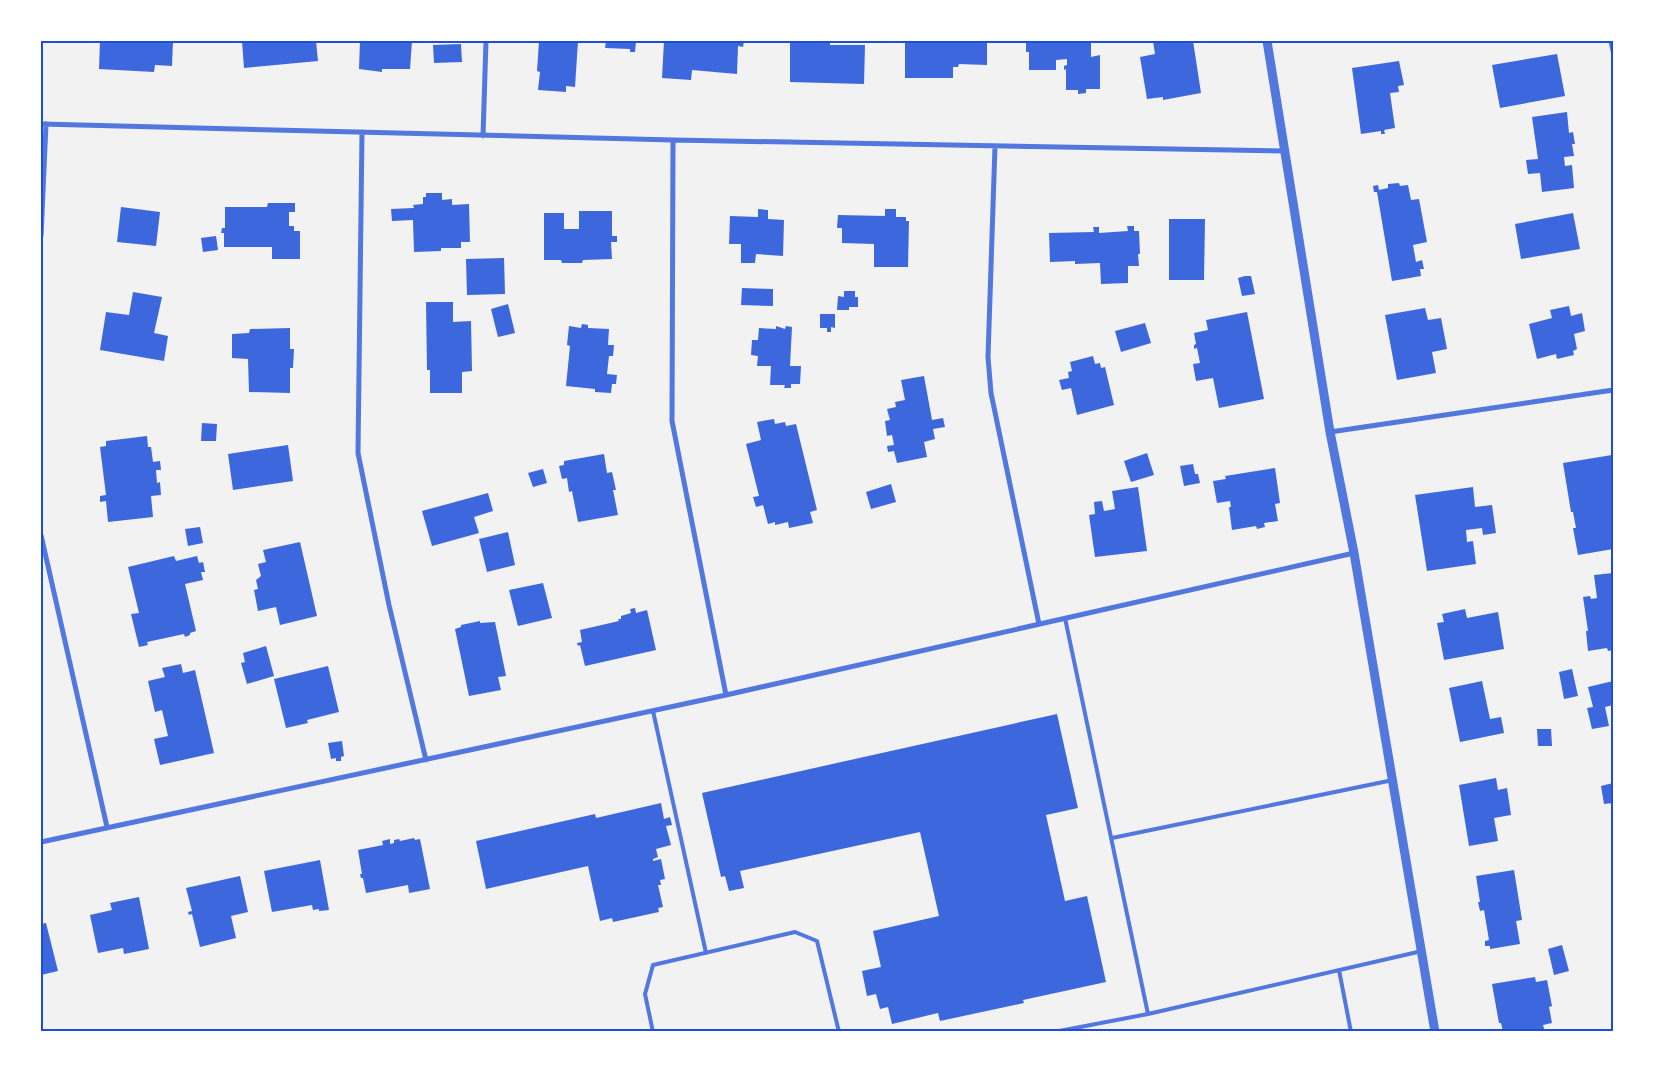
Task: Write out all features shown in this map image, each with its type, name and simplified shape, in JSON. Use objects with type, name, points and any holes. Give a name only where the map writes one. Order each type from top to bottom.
[{"type":"street","points":[[483,136],[486,41]]},
{"type":"street","points":[[1267,41],[1330,432],[1354,553],[1435,1032]]},
{"type":"street","points":[[1611,41],[1613,51]]},
{"type":"street","points":[[41,236],[44,124],[483,136],[1285,151]]},
{"type":"street","points":[[362,132],[358,453],[389,605],[426,760]]},
{"type":"street","points":[[673,140],[672,421],[726,695]]},
{"type":"street","points":[[995,146],[988,357],[991,384],[1039,624]]},
{"type":"street","points":[[1330,432],[1613,390]]},
{"type":"street","points":[[41,535],[107,827]]},
{"type":"street","points":[[41,842],[726,695],[1354,553]]},
{"type":"lane","points":[[1065,618],[1148,1014]]},
{"type":"lane","points":[[653,711],[706,953]]},
{"type":"lane","points":[[1112,838],[1393,780]]},
{"type":"lane","points":[[653,1032],[645,994],[653,965],[795,932],[817,941],[839,1032]]},
{"type":"lane","points":[[1054,1032],[1148,1014],[1422,951]]},
{"type":"lane","points":[[1339,970],[1351,1032]]},
{"type":"building","points":[[100,41],[173,41],[172,66],[155,65],[154,72],[99,69]]},
{"type":"building","points":[[242,41],[316,41],[318,61],[244,68]]},
{"type":"building","points":[[360,41],[412,41],[410,69],[382,69],[382,72],[359,69]]},
{"type":"building","points":[[539,41],[578,41],[575,87],[566,86],[566,92],[538,90],[540,72],[537,71]]},
{"type":"building","points":[[606,41],[636,41],[635,52],[630,52],[630,49],[605,48]]},
{"type":"building","points":[[664,41],[744,41],[743,47],[738,46],[737,74],[692,70],[691,80],[662,78]]},
{"type":"building","points":[[830,41],[830,45],[865,45],[864,84],[790,82],[790,42]]},
{"type":"building","points":[[905,41],[987,41],[987,65],[959,64],[958,67],[953,67],[953,78],[905,78]]},
{"type":"building","points":[[1091,41],[1091,57],[1100,55],[1100,89],[1086,89],[1086,93],[1078,94],[1078,90],[1066,90],[1066,69],[1064,70],[1064,66],[1067,65],[1067,59],[1056,60],[1056,70],[1029,70],[1029,52],[1026,52],[1026,42]]},
{"type":"building","points":[[1153,41],[1193,41],[1201,93],[1163,100],[1163,97],[1147,99],[1140,57],[1155,54]]},
{"type":"building","points":[[461,44],[462,62],[434,63],[433,45]]},
{"type":"building","points":[[1557,54],[1565,96],[1500,108],[1492,65]]},
{"type":"building","points":[[1399,61],[1404,85],[1398,86],[1399,92],[1390,93],[1395,128],[1384,130],[1385,134],[1381,134],[1381,131],[1361,134],[1352,68]]},
{"type":"building","points":[[1567,112],[1569,133],[1573,132],[1575,144],[1572,144],[1574,156],[1564,157],[1565,166],[1572,165],[1574,188],[1542,192],[1540,173],[1528,174],[1526,160],[1538,159],[1532,117]]},
{"type":"building","points":[[1399,183],[1400,186],[1408,185],[1411,200],[1419,199],[1427,242],[1413,245],[1416,262],[1422,260],[1424,269],[1420,269],[1421,276],[1392,281],[1377,192],[1374,192],[1373,186],[1378,185],[1379,190],[1388,188],[1388,184]]},
{"type":"building","points":[[426,193],[442,193],[442,200],[452,199],[452,205],[469,204],[470,242],[461,242],[461,248],[441,248],[441,251],[414,252],[413,220],[392,221],[391,209],[414,208],[413,205],[423,204],[423,197],[426,197]]},
{"type":"building","points":[[268,203],[295,203],[295,212],[289,212],[289,226],[294,226],[294,231],[300,231],[300,259],[272,259],[272,247],[224,247],[224,233],[221,233],[222,228],[225,228],[225,207],[267,207]]},
{"type":"building","points":[[121,207],[160,212],[156,246],[117,242]]},
{"type":"building","points":[[758,209],[768,210],[768,219],[784,220],[783,256],[756,254],[755,263],[741,263],[741,244],[729,244],[730,216],[758,217]]},
{"type":"building","points":[[885,209],[896,209],[896,217],[906,217],[906,221],[909,221],[908,267],[874,267],[874,244],[842,243],[842,228],[837,228],[838,215],[885,216]]},
{"type":"building","points":[[579,211],[612,211],[612,236],[617,236],[617,242],[611,242],[612,259],[583,260],[582,263],[562,263],[561,260],[544,260],[544,213],[564,213],[564,229],[579,229]]},
{"type":"building","points":[[1573,213],[1580,249],[1521,259],[1515,224]]},
{"type":"building","points":[[1169,219],[1205,219],[1204,280],[1169,280]]},
{"type":"building","points":[[1127,226],[1134,226],[1134,231],[1139,231],[1140,254],[1138,254],[1139,266],[1128,266],[1128,283],[1101,284],[1100,263],[1050,262],[1049,233],[1094,232],[1093,227],[1099,227],[1099,233],[1128,231]]},
{"type":"building","points":[[216,236],[218,250],[203,252],[201,238]]},
{"type":"building","points":[[504,258],[505,294],[467,295],[466,259]]},
{"type":"building","points":[[1251,276],[1255,294],[1242,296],[1238,278]]},
{"type":"building","points":[[742,288],[773,289],[773,306],[741,305]]},
{"type":"building","points":[[844,291],[855,291],[855,297],[858,297],[858,307],[849,307],[849,310],[837,310],[838,296],[844,297]]},
{"type":"building","points":[[133,292],[162,297],[154,333],[168,336],[164,361],[100,350],[106,312],[129,315]]},
{"type":"building","points":[[426,302],[453,302],[453,322],[471,321],[472,371],[462,372],[462,393],[430,393],[430,370],[427,370]]},
{"type":"building","points":[[508,304],[515,333],[498,337],[491,309]]},
{"type":"building","points":[[1569,306],[1571,316],[1582,313],[1585,331],[1574,334],[1577,349],[1573,351],[1574,355],[1557,359],[1556,354],[1537,359],[1529,324],[1552,318],[1550,310]]},
{"type":"building","points":[[1425,308],[1428,320],[1441,318],[1447,349],[1432,352],[1436,373],[1397,380],[1385,315]]},
{"type":"building","points":[[1247,312],[1264,399],[1219,408],[1213,378],[1196,381],[1193,364],[1200,363],[1197,348],[1194,349],[1196,344],[1194,333],[1208,330],[1206,320]]},
{"type":"building","points":[[820,314],[835,314],[835,328],[831,327],[831,332],[827,332],[827,328],[820,328]]},
{"type":"building","points":[[1145,323],[1151,343],[1121,352],[1115,331]]},
{"type":"building","points":[[582,324],[588,325],[588,328],[609,329],[608,345],[614,345],[613,356],[609,356],[607,374],[617,375],[616,384],[612,384],[611,393],[566,386],[570,346],[567,345],[569,326],[581,328]]},
{"type":"building","points":[[776,326],[785,329],[786,326],[792,327],[790,366],[801,366],[800,384],[791,384],[791,388],[784,388],[785,385],[770,385],[771,366],[757,366],[758,356],[751,355],[752,340],[758,340],[759,328],[776,329]]},
{"type":"building","points":[[290,328],[290,349],[294,349],[293,368],[290,368],[290,393],[249,392],[248,359],[232,358],[232,334],[249,333],[250,329]]},
{"type":"building","points":[[1093,356],[1095,364],[1100,363],[1101,368],[1105,367],[1114,405],[1077,415],[1071,388],[1062,390],[1059,380],[1069,378],[1068,372],[1072,371],[1070,362]]},
{"type":"building","points":[[924,376],[932,420],[943,418],[945,427],[933,429],[935,439],[924,442],[927,457],[897,463],[894,451],[888,452],[887,446],[894,445],[892,435],[887,436],[885,421],[890,420],[887,409],[896,407],[895,402],[905,400],[901,380]]},
{"type":"building","points":[[774,419],[775,424],[785,422],[786,426],[796,424],[817,510],[810,512],[813,523],[789,528],[788,522],[775,525],[775,522],[768,524],[763,505],[756,507],[753,497],[759,496],[746,444],[761,440],[757,422]]},
{"type":"building","points":[[202,423],[217,424],[216,441],[201,441]]},
{"type":"building","points":[[147,436],[153,462],[160,461],[161,470],[156,470],[157,483],[160,482],[161,495],[151,496],[153,517],[108,522],[106,501],[100,502],[100,496],[106,495],[100,447],[106,446],[106,441]]},
{"type":"building","points":[[288,445],[293,481],[233,490],[228,454]]},
{"type":"building","points":[[1147,453],[1154,475],[1131,482],[1124,461]]},
{"type":"building","points":[[604,454],[607,473],[612,472],[618,515],[578,522],[572,491],[569,492],[567,478],[562,479],[559,466],[564,465],[564,461]]},
{"type":"building","points":[[1612,455],[1613,549],[1578,555],[1573,528],[1576,528],[1573,512],[1571,512],[1563,463]]},
{"type":"building","points":[[1193,464],[1195,474],[1198,474],[1200,483],[1184,486],[1180,466]]},
{"type":"building","points":[[1275,468],[1280,503],[1275,504],[1278,521],[1264,523],[1265,527],[1257,529],[1256,526],[1232,530],[1230,501],[1217,503],[1213,481],[1226,479],[1225,476]]},
{"type":"building","points":[[543,469],[547,483],[533,487],[528,473]]},
{"type":"building","points":[[891,484],[896,502],[871,509],[866,492]]},
{"type":"building","points":[[1138,487],[1147,551],[1095,557],[1089,515],[1095,514],[1094,502],[1102,501],[1104,511],[1115,509],[1112,491]]},
{"type":"building","points":[[1473,487],[1475,507],[1492,505],[1496,533],[1483,535],[1482,528],[1466,530],[1467,542],[1473,541],[1476,564],[1427,571],[1415,495]]},
{"type":"building","points":[[488,493],[493,511],[474,517],[479,533],[432,546],[422,511]]},
{"type":"building","points":[[200,527],[203,543],[188,546],[185,529]]},
{"type":"building","points":[[508,532],[515,565],[487,572],[479,539]]},
{"type":"building","points":[[300,542],[317,616],[280,625],[276,607],[258,611],[254,590],[258,589],[256,580],[261,576],[258,564],[266,562],[263,550]]},
{"type":"building","points":[[174,556],[176,561],[197,556],[199,563],[203,562],[205,572],[201,572],[203,580],[185,584],[196,631],[185,637],[184,634],[147,642],[148,645],[139,647],[131,614],[139,613],[128,567]]},
{"type":"building","points":[[1613,573],[1613,650],[1608,651],[1607,648],[1588,651],[1586,631],[1588,631],[1583,597],[1597,598],[1594,575]]},
{"type":"building","points":[[543,583],[552,618],[518,626],[509,590]]},
{"type":"building","points":[[635,608],[636,613],[647,610],[656,650],[585,666],[580,645],[578,646],[577,643],[582,642],[580,630],[619,621],[618,619],[621,619],[621,616],[631,613],[630,609]]},
{"type":"building","points":[[1465,609],[1467,618],[1498,612],[1504,649],[1444,660],[1437,623],[1444,622],[1442,614]]},
{"type":"building","points":[[480,621],[480,623],[495,622],[506,676],[498,677],[501,690],[469,696],[455,629],[461,627],[461,625]]},
{"type":"building","points":[[266,646],[274,676],[247,684],[241,663],[245,662],[243,653]]},
{"type":"building","points":[[181,664],[183,673],[195,670],[214,753],[160,765],[154,739],[168,736],[162,710],[155,712],[148,681],[165,677],[162,668]]},
{"type":"building","points":[[328,666],[339,712],[307,720],[308,723],[286,728],[274,679]]},
{"type":"building","points":[[1572,669],[1578,696],[1564,699],[1559,672]]},
{"type":"building","points":[[1482,681],[1490,719],[1501,717],[1504,733],[1460,742],[1449,688]]},
{"type":"building","points":[[1613,681],[1613,705],[1605,707],[1609,726],[1592,729],[1587,708],[1593,707],[1588,687]]},
{"type":"building","points":[[1057,714],[1078,808],[1046,815],[1065,901],[1087,896],[1106,982],[1023,1000],[1024,1003],[940,1021],[938,1013],[892,1024],[888,1007],[880,1009],[876,994],[867,996],[862,971],[881,967],[873,931],[939,916],[920,832],[740,871],[744,888],[729,891],[725,876],[721,877],[702,793]]},
{"type":"building","points":[[1537,729],[1551,729],[1552,746],[1538,746]]},
{"type":"building","points":[[342,741],[344,756],[341,757],[341,761],[336,761],[336,758],[331,759],[328,743]]},
{"type":"building","points":[[1496,778],[1498,790],[1507,788],[1511,815],[1494,818],[1498,841],[1469,846],[1459,785]]},
{"type":"building","points":[[1613,783],[1613,803],[1604,804],[1601,786]]},
{"type":"building","points":[[661,803],[664,819],[670,817],[672,825],[666,826],[671,845],[656,849],[658,857],[653,859],[653,861],[661,859],[665,879],[660,880],[661,885],[658,885],[663,907],[658,908],[659,912],[613,922],[612,918],[600,921],[588,866],[486,889],[476,841],[595,814],[596,818]]},
{"type":"building","points":[[414,838],[415,840],[420,839],[430,889],[409,893],[408,885],[366,893],[363,878],[361,878],[360,874],[362,874],[358,850],[383,845],[382,841],[390,839],[390,844],[394,843],[394,840],[399,839],[400,841]]},
{"type":"building","points":[[320,860],[329,910],[313,910],[312,905],[272,912],[264,871]]},
{"type":"building","points":[[1514,870],[1522,920],[1516,921],[1520,944],[1490,949],[1490,946],[1485,946],[1485,941],[1489,940],[1484,910],[1480,911],[1478,902],[1480,902],[1476,876]]},
{"type":"building","points":[[240,876],[248,912],[231,916],[236,938],[200,947],[192,914],[189,915],[188,912],[192,911],[186,888]]},
{"type":"building","points":[[139,897],[149,949],[124,954],[123,948],[98,953],[90,915],[112,910],[110,903]]},
{"type":"building","points":[[46,923],[58,971],[41,975],[41,924]]},
{"type":"building","points":[[1562,945],[1569,971],[1554,975],[1548,949]]},
{"type":"building","points":[[1535,977],[1536,982],[1547,980],[1552,1006],[1549,1007],[1552,1023],[1543,1025],[1545,1032],[1503,1032],[1501,1023],[1499,1023],[1492,984]]}]
